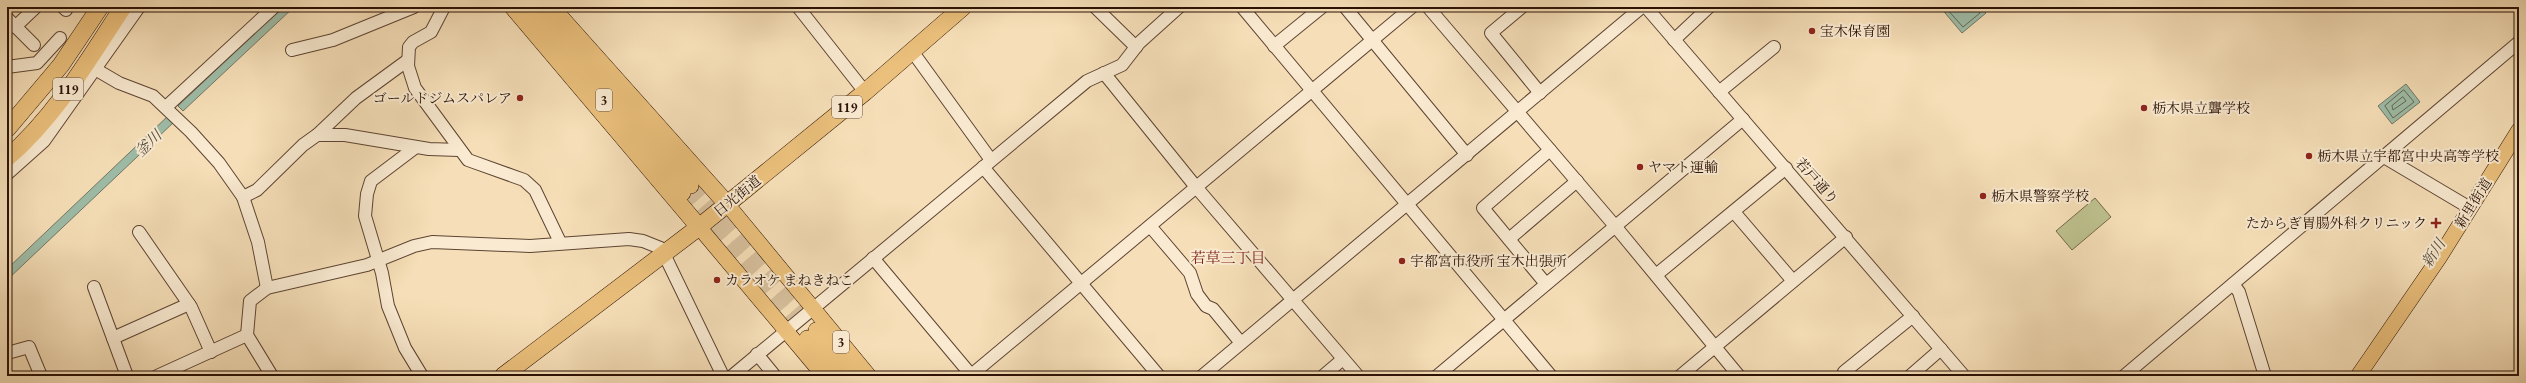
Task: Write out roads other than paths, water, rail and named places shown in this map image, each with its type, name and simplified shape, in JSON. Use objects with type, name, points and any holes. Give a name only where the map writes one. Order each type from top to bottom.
[{"type":"highway","name":"119","points":[[7,129],[69,41],[88,7]]},
{"type":"highway","points":[[514,7],[699,227]]},
{"type":"highway","points":[[550,7],[727,204]]},
{"type":"highway","name":"119","points":[[7,129],[61,65],[114,8]]},
{"type":"highway","name":"119","points":[[7,152],[58,90],[114,8]]},
{"type":"highway","name":"119","points":[[7,158],[20,147],[62,96],[114,8]]},
{"type":"highway","name":"日光街道","points":[[503,376],[699,227],[865,92],[961,8]]},
{"type":"main road","name":"3","points":[[524,7],[687,190],[539,7]]},
{"type":"main road","name":"新里街道","points":[[2358,376],[2518,134]]},
{"type":"main road","name":"3","points":[[727,204],[869,376]]},
{"type":"main road","points":[[699,227],[824,376]]},
{"type":"main road","name":"3","points":[[839,376],[811,334],[855,376]]},
{"type":"street","points":[[34,45],[11,22],[36,7]]},
{"type":"street","points":[[7,174],[44,141],[139,7]]},
{"type":"street","points":[[167,108],[274,7]]},
{"type":"street","points":[[292,50],[333,40],[414,7]]},
{"type":"street","points":[[444,7],[431,32],[412,42],[409,47],[408,60],[415,88],[459,150],[468,160],[524,180],[535,190],[560,242]]},
{"type":"street","points":[[798,7],[865,92]]},
{"type":"street","points":[[1095,7],[1136,47]]},
{"type":"street","points":[[732,376],[1087,81],[1122,65],[1136,47],[1179,7]]},
{"type":"street","points":[[1242,7],[1310,91],[1551,376]]},
{"type":"street","points":[[1274,46],[1322,7]]},
{"type":"street","points":[[1345,7],[1467,155]]},
{"type":"street","points":[[873,258],[971,376],[1412,7]]},
{"type":"street","points":[[1428,7],[1616,226],[1739,376]]},
{"type":"street","points":[[1522,7],[1491,34],[1540,93]]},
{"type":"street","points":[[1202,376],[1293,298],[1407,206],[1642,7]]},
{"type":"street","name":"若戸通り","points":[[1646,7],[1846,237],[1964,376]]},
{"type":"street","points":[[1674,40],[1709,7]]},
{"type":"street","points":[[7,67],[37,63],[60,38]]},
{"type":"street","points":[[2124,376],[2519,42]]},
{"type":"street","points":[[1719,92],[1774,47]]},
{"type":"street","points":[[912,51],[987,164],[1082,283],[1159,376]]},
{"type":"street","points":[[243,197],[257,190],[303,145],[317,135],[356,98],[408,60]]},
{"type":"street","points":[[95,69],[118,83],[153,96],[191,132],[219,163],[243,197],[258,242],[267,288]]},
{"type":"street","points":[[1104,73],[1196,187],[1293,298],[1358,376]]},
{"type":"street","points":[[1437,376],[1743,119]]},
{"type":"street","points":[[317,135],[345,136],[416,147],[459,150]]},
{"type":"street","points":[[416,147],[371,181],[366,194],[365,216],[378,260],[388,306],[405,348],[422,376]]},
{"type":"street","points":[[1546,284],[1483,208],[1550,150]]},
{"type":"street","points":[[2384,157],[2470,208]]},
{"type":"street","points":[[1656,275],[1786,168]]},
{"type":"street","points":[[1509,239],[1577,181]]},
{"type":"street","points":[[1734,212],[1793,281]]},
{"type":"street","points":[[1150,226],[1190,273],[1197,294],[1206,306],[1213,310],[1241,343]]},
{"type":"street","points":[[139,232],[189,304],[211,352]]},
{"type":"street","points":[[1680,376],[1846,237]]},
{"type":"street","points":[[272,376],[247,334],[250,301],[267,288],[323,276],[378,260],[414,246],[432,242],[530,246],[560,242],[603,242],[629,239],[643,241],[666,253],[723,376]]},
{"type":"street","points":[[2233,284],[2239,292],[2265,376]]},
{"type":"street","points":[[94,287],[127,376]]},
{"type":"street","points":[[113,338],[189,304]]},
{"type":"street","points":[[1847,376],[1844,372],[1913,316]]},
{"type":"street","points":[[157,376],[247,334]]},
{"type":"street","points":[[11,352],[29,347],[41,376]]},
{"type":"street","points":[[1910,376],[1941,349]]},
{"type":"street","points":[[757,354],[775,376]]},
{"type":"street","points":[[1323,376],[1343,358]]},
{"type":"water","points":[[282,7],[294,7],[183,111],[178,106]]},
{"type":"water","points":[[1940,7],[1982,7],[1986,13],[1962,33]]},
{"type":"water","points":[[2406,84],[2420,102],[2392,124],[2378,106]]},
{"type":"water","name":"釜川","points":[[169,115],[175,121],[7,280],[7,269]]},
{"type":"tunnel","points":[[691,186],[816,330]]},
{"type":"tunnel","points":[[683,193],[807,338]]},
{"type":"place","name":"宝木保育園","points":[[1812,31]]},
{"type":"place","name":"ゴールドジムスパレア","points":[[520,98]]},
{"type":"place","name":"栃木県立聾学校","points":[[2144,108]]},
{"type":"place","name":"栃木県立宇都宮中央高等学校","points":[[2309,156]]},
{"type":"place","name":"ヤマト運輸","points":[[1640,167]]},
{"type":"place","name":"栃木県警察学校","points":[[1983,196]]},
{"type":"place","name":"たからぎ胃腸外科クリニック","points":[[2436,223]]},
{"type":"place","name":"宇都宮市役所 宝木出張所","points":[[1402,261]]},
{"type":"place","name":"カラオケ まねきねこ","points":[[717,280]]},
{"type":"district","name":"若草三丁目","points":[[1228,257]]},
{"type":"water label","name":"新川","points":[[2433,253]]}]
